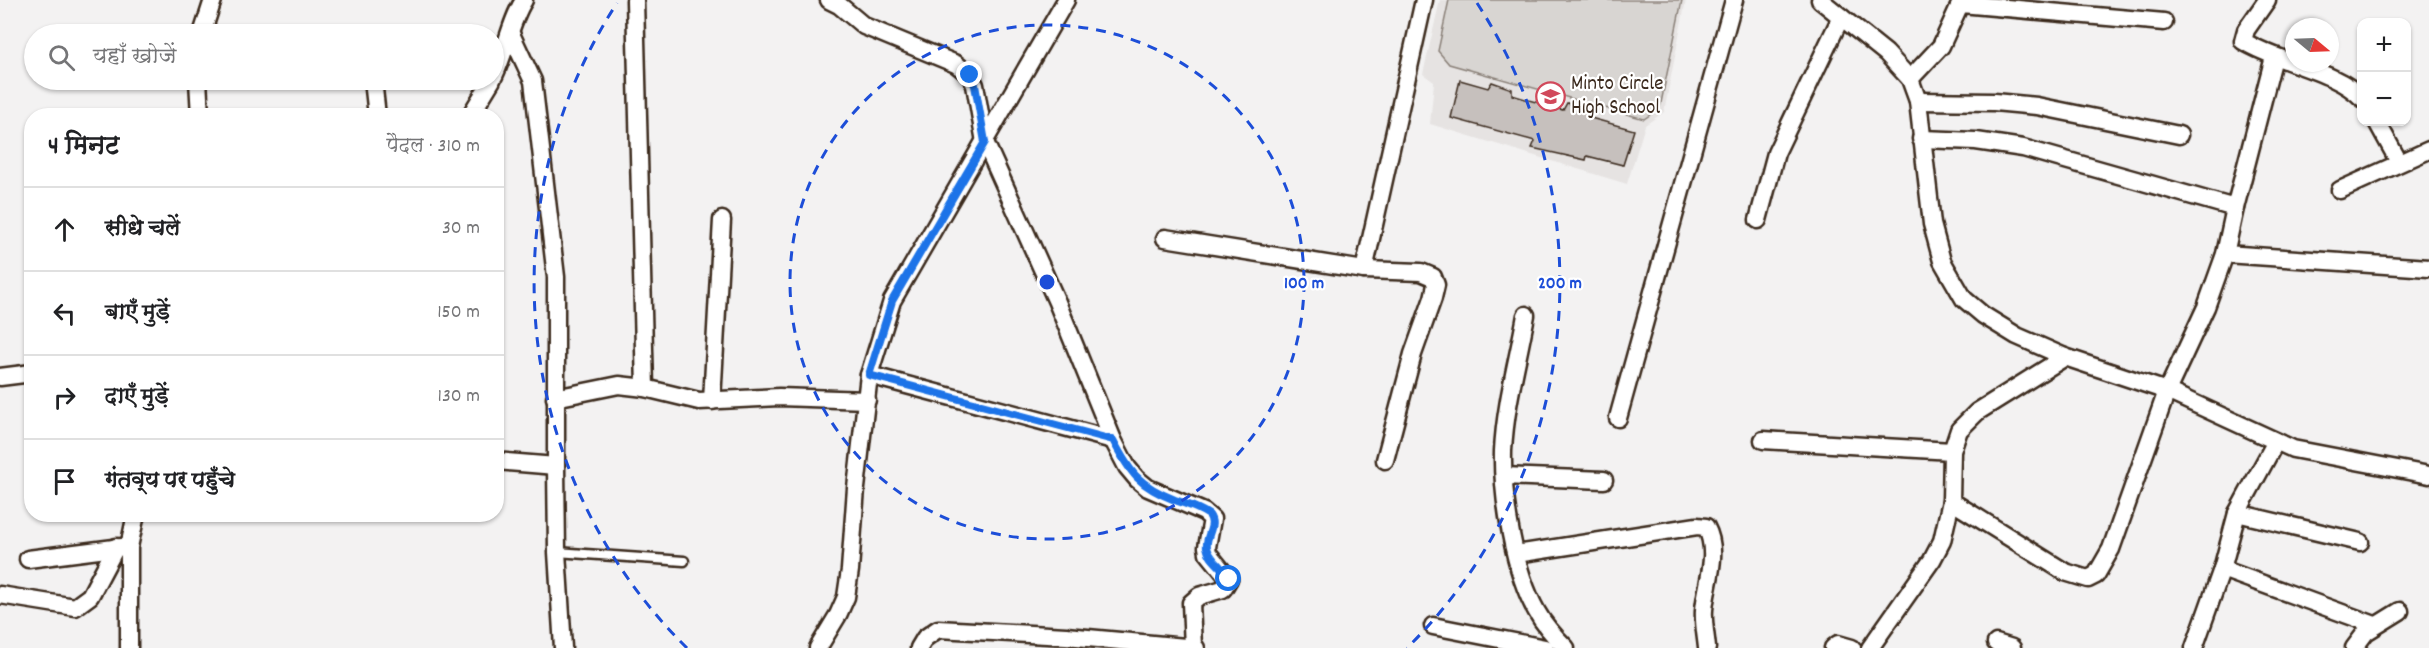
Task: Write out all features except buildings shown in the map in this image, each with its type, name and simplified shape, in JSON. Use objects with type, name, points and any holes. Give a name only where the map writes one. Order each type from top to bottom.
[{"type":"street","points":[[205,24],[213,0]]},
{"type":"street","points":[[504,51],[517,12],[524,0]]},
{"type":"street","points":[[635,0],[645,387]]},
{"type":"street","points":[[818,648],[846,597],[869,375],[892,301],[1066,0]]},
{"type":"street","points":[[1364,270],[1424,0]]},
{"type":"street","points":[[1618,418],[1734,0]]},
{"type":"street","points":[[1820,0],[1886,53],[1910,79],[1918,101],[1932,224],[1939,252],[1964,299],[1983,315],[2017,336],[2066,357],[2168,392],[2275,443],[2308,453],[2429,475]]},
{"type":"street","points":[[2267,0],[2246,30],[2243,41],[2274,57],[2343,84],[2357,95]]},
{"type":"street","points":[[836,2],[864,26],[964,68],[975,85],[985,142],[1056,302],[1113,440],[1137,479],[1148,488],[1204,512],[1212,519],[1208,553],[1229,579],[1223,589],[1199,596],[1191,603],[1195,648],[1066,636],[938,629],[925,638],[919,648]]},
{"type":"street","points":[[1910,79],[1941,46],[1962,2],[2164,22]]},
{"type":"street","points":[[1758,220],[1776,153],[1841,17]]},
{"type":"street","points":[[511,34],[527,66],[534,91],[556,277],[557,552],[563,648]]},
{"type":"street","points":[[1951,501],[2065,572],[2088,579],[2096,575],[2103,567],[2168,392],[2206,307],[2225,254],[2274,57]]},
{"type":"street","points":[[199,90],[200,108]]},
{"type":"street","points":[[374,90],[376,108]]},
{"type":"street","points":[[475,108],[486,90]]},
{"type":"street","points":[[1918,101],[1994,102],[2037,106],[2180,135]]},
{"type":"street","points":[[2379,126],[2399,162]]},
{"type":"street","points":[[1922,139],[1976,141],[2023,148],[2235,208]]},
{"type":"street","points":[[2340,190],[2429,150]]},
{"type":"street","points":[[712,401],[722,220]]},
{"type":"street","points":[[1165,238],[1364,270],[1421,272],[1433,277],[1436,285],[1433,298],[1413,354],[1385,460]]},
{"type":"street","points":[[2225,254],[2429,268]]},
{"type":"street","points":[[1526,315],[1505,430],[1504,476],[1508,517],[1516,554],[1537,612],[1566,648]]},
{"type":"street","points":[[1870,648],[1932,560],[1942,542],[1951,501],[1952,451],[1959,430],[1971,416],[2066,357]]},
{"type":"street","points":[[0,377],[24,374]]},
{"type":"street","points":[[869,375],[1113,440]]},
{"type":"street","points":[[555,398],[604,386],[631,385],[685,399],[712,401],[791,396],[867,400]]},
{"type":"street","points":[[1763,440],[1952,451]]},
{"type":"street","points":[[2194,648],[2222,569],[2238,513],[2275,443]]},
{"type":"street","points":[[504,461],[556,466]]},
{"type":"street","points":[[1504,476],[1604,480]]},
{"type":"street","points":[[2238,513],[2360,542]]},
{"type":"street","points":[[0,595],[75,607],[90,596],[123,547],[133,522]]},
{"type":"street","points":[[1516,554],[1697,526],[1706,527],[1709,533],[1712,567],[1704,609],[1707,648]]},
{"type":"street","points":[[28,559],[123,547]]},
{"type":"street","points":[[123,547],[129,648]]},
{"type":"street","points":[[2222,569],[2375,625]]},
{"type":"street","points":[[2354,648],[2361,637],[2375,625],[2400,611]]},
{"type":"street","points":[[1433,626],[1545,648]]},
{"type":"street","points":[[1996,643],[2012,648]]},
{"type":"street","points":[[1833,648],[1838,644],[1852,648]]},
{"type":"lane","points":[[557,552],[684,561]]},
{"type":"shaded area","name":"Minto Circle High School","points":[[1440,0],[1686,0],[1664,112],[1645,125],[1627,184],[1430,124],[1434,82],[1423,74]]},
{"type":"shaded area","points":[[1449,0],[1682,0],[1660,108],[1644,119],[1449,64],[1438,51]]},
{"type":"place","name":"Minto Circle High School","points":[[1550,97]]},
{"type":"route","points":[[970,75],[975,85],[985,142],[892,301],[869,375],[1113,440],[1127,467],[1148,488],[1209,515],[1212,524],[1207,542],[1208,553],[1229,579]]}]
